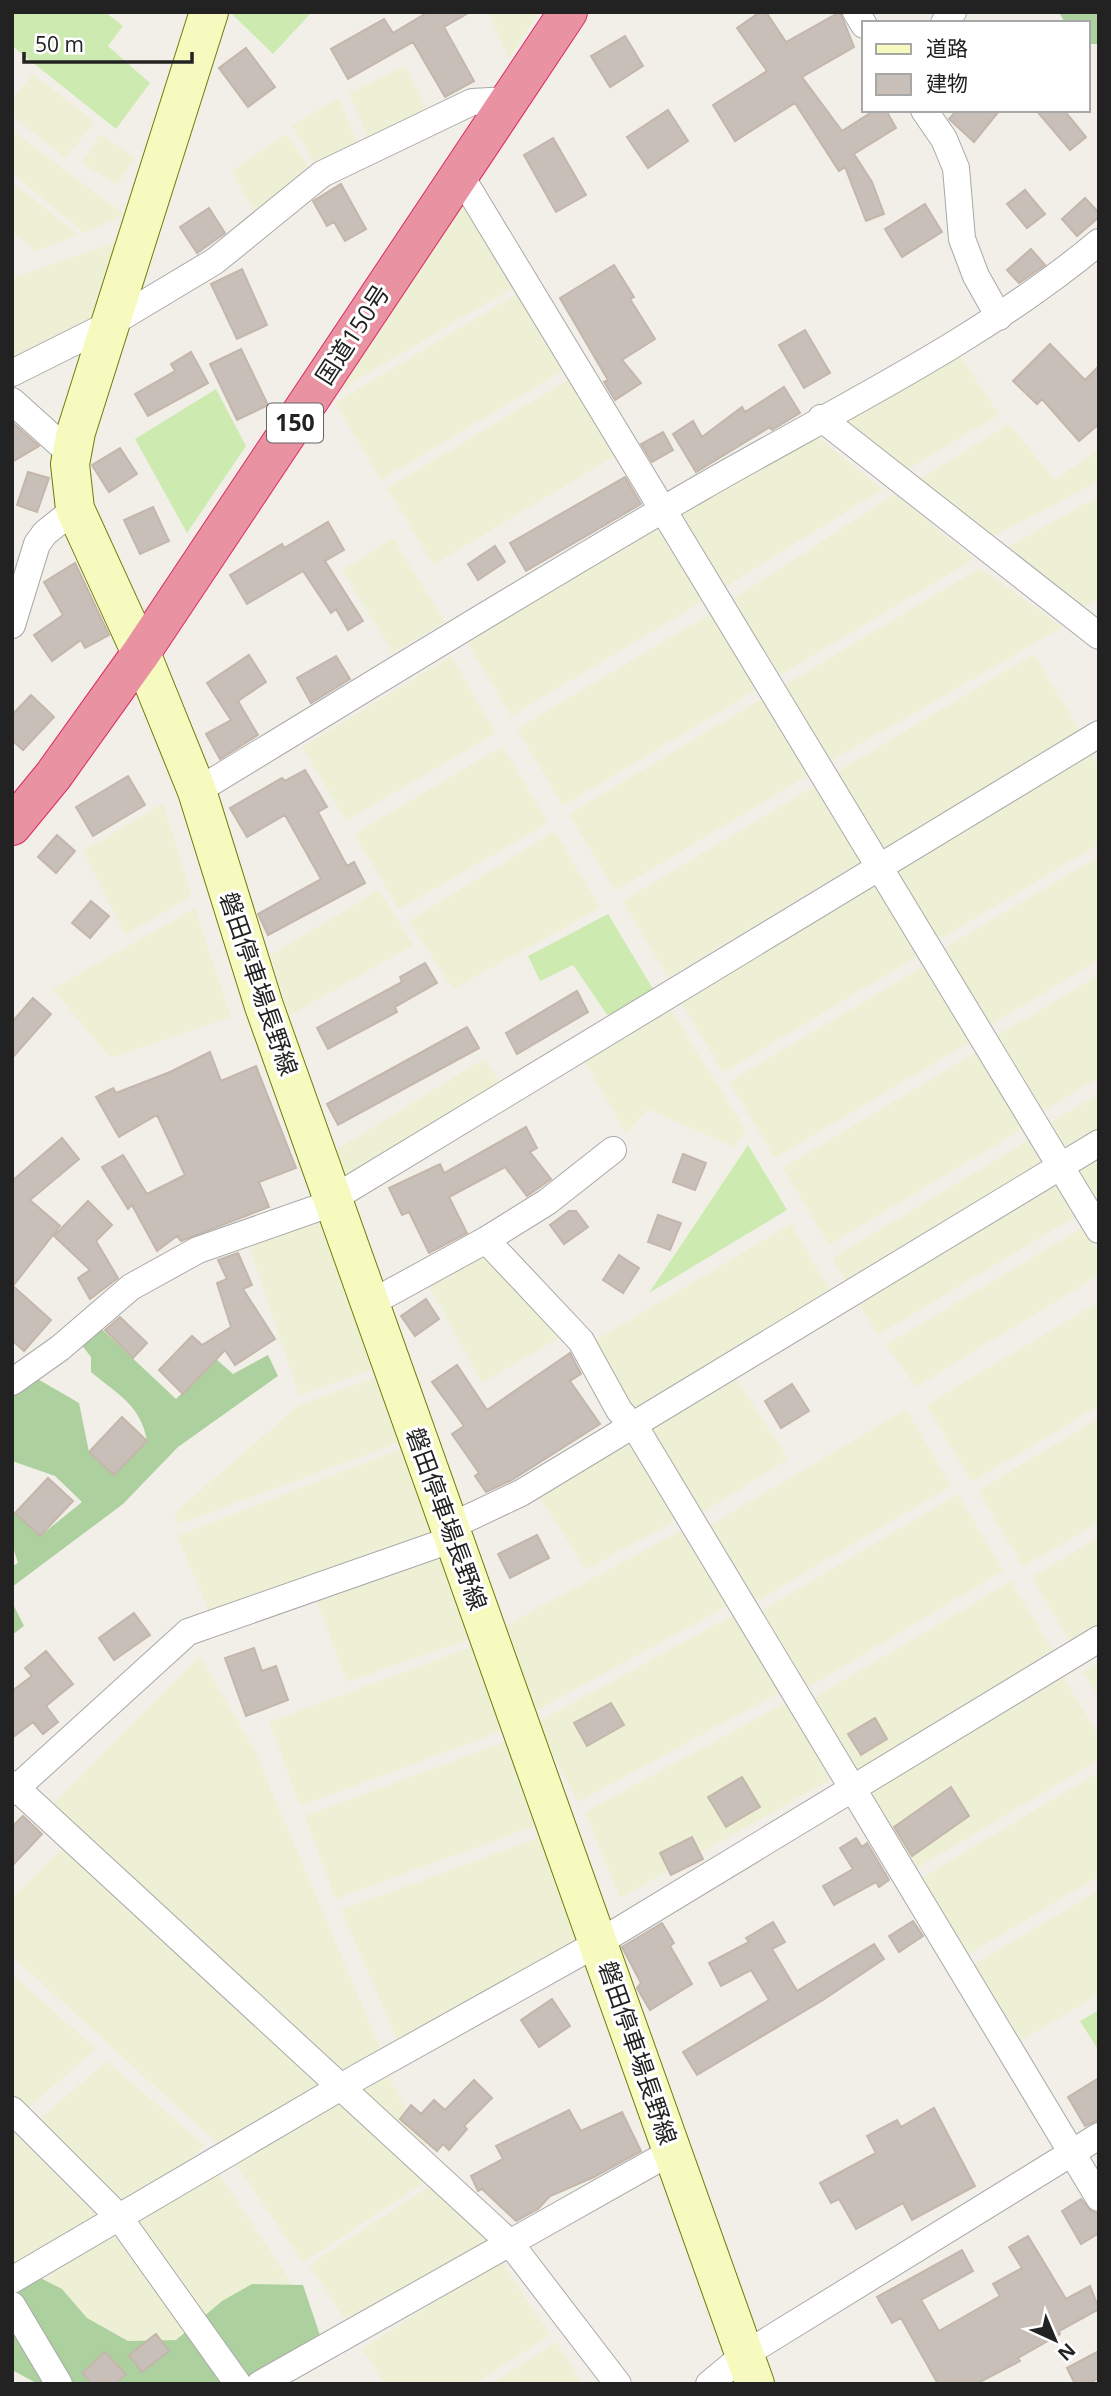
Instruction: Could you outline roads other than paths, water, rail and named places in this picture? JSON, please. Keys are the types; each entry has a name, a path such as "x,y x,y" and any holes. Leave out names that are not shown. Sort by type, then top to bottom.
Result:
{"highway":[{"name":"国道150号","path":"12,826 53,776 141,653 568,12"}],"main road":[{"name":"磐田停車場長野線","path":"209,12 110,324 72,455 71,490 75,509 141,653 197,791 264,1006 749,2370"}],"street":[{"path":"12,373 110,324 215,261 322,174 472,102 509,100"},
{"path":"925,112 944,139 956,167 962,239 976,276 999,317"},
{"path":"459,173 1099,1230"},
{"path":"197,791 663,509 821,418 925,364 1053,280 1099,242"},
{"path":"12,401 72,455"},
{"path":"821,418 1099,636"},
{"path":"12,625 37,544 75,509"},
{"path":"17,1371 60,1348 131,1286 198,1250 335,1200 878,865 1099,734"},
{"path":"618,2384 510,2243 348,2083 14,1787 188,1632 451,1533 1099,1143"},
{"path":"369,1304 486,1240 547,1202 613,1150"},
{"path":"486,1240 581,1341 619,1410 634,1425 1099,2198"},
{"path":"12,2280 348,2083 598,1943 1099,1639"},
{"path":"12,2110 119,2217 238,2384"},
{"path":"709,2384 749,2370 1099,2136"},
{"path":"260,2384 671,2152"},
{"path":"12,2305 59,2384"}]}
